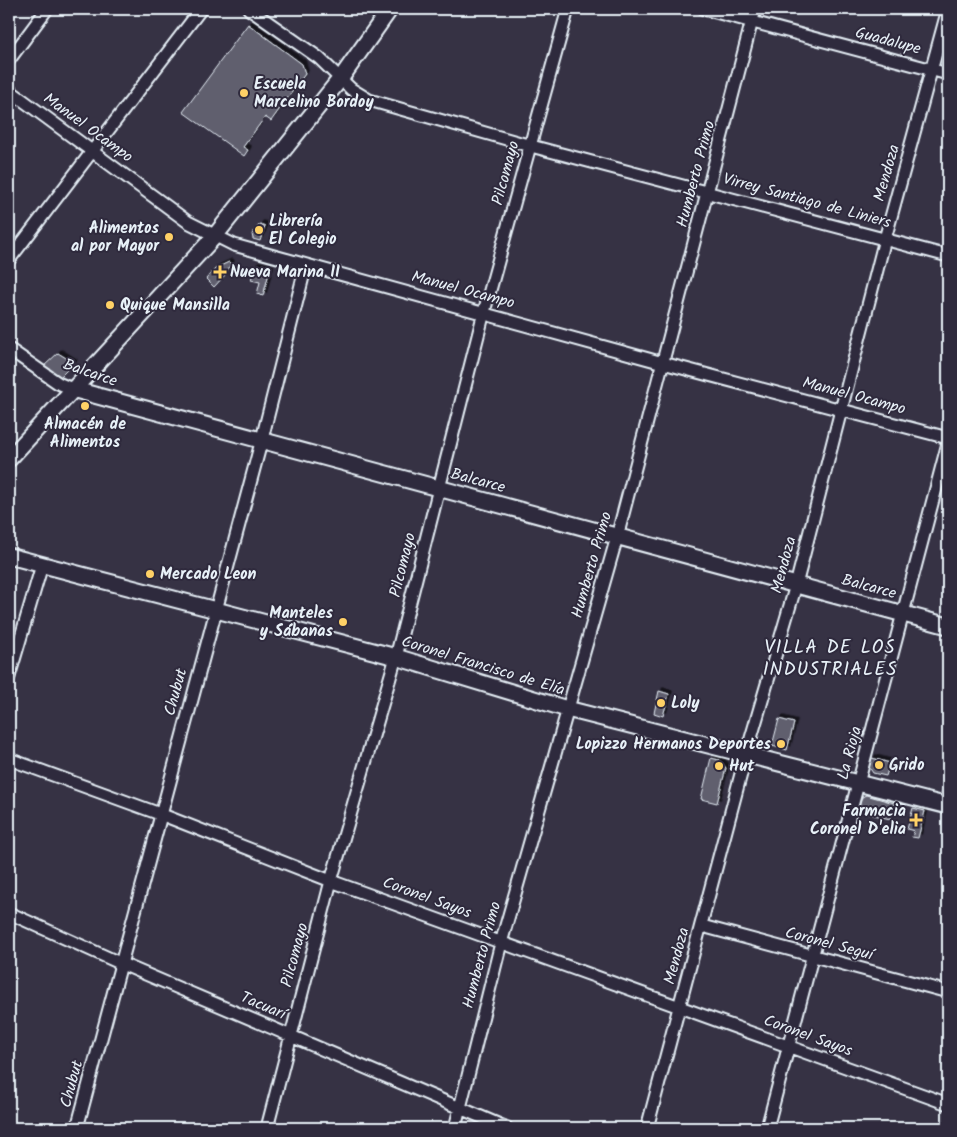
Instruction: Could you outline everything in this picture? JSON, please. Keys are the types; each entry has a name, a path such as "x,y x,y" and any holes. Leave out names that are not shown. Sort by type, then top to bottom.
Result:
{"street":[{"path":"9,60 47,9"},
{"path":"9,260 201,9"},
{"name":"Virrey Santiago de Liniers","path":"250,9 319,58 360,96 369,100 531,146 948,256"},
{"path":"9,459 214,237 340,78 390,9"},
{"name":"Pilcomayo","path":"267,1128 331,881 396,658 484,312 568,9"},
{"name":"Guadalupe","path":"704,9 948,74"},
{"name":"Humberto Primo","path":"455,1128 501,943 616,537 755,9"},
{"name":"Mendoza","path":"647,1128 746,755 796,585 885,239 933,70 948,9"},
{"name":"Manuel Ocampo","path":"9,90 188,222 214,237 234,245 484,312 663,363 948,438"},
{"name":"Chubut","path":"77,1128 262,439 306,265"},
{"name":"Balcarce","path":"9,349 58,383 72,389 948,626"},
{"name":"La Rioja","path":"767,1128 948,443"},
{"name":"Coronel Francisco de Elía","path":"9,556 396,658 568,709 948,806"},
{"path":"9,677 42,565"},
{"name":"Coronel Sayos","path":"9,759 160,814 331,881 948,1104"},
{"name":"Tacuarí","path":"9,912 122,964 506,1128"},
{"name":"Coronel Seguí","path":"702,926 948,992"}],"building":[{"name":"Escuela Marcelino Bordoy","path":"248,24 302,64 305,74 271,121 265,117 243,147 248,150 244,156 183,112"},
{"name":"Librería El Colegio","path":"260,224 265,226 260,241 253,239 252,234"},
{"name":"Nueva Marina II","path":"229,262 231,264 225,275 214,287 206,279 216,268"},
{"path":"255,265 270,269 263,296 257,294 260,282 251,280"},
{"path":"58,353 74,363 59,378 43,367"},
{"name":"Loly","path":"659,691 669,694 663,716 654,713"},
{"path":"779,719 794,723 787,750 772,746"},
{"path":"711,758 719,760 726,768 717,803 701,799"},
{"name":"Grido","path":"872,758 890,763 886,776 873,773 869,767"},
{"path":"948,771 948,797 941,795"},
{"path":"866,795 894,803 890,819 858,811 862,797"},
{"name":"Farmacia Coronel D'elia","path":"913,808 925,811 918,838 912,837 914,831 907,829"}],"place":[{"name":"Escuela Marcelino Bordoy","path":"244,93"},
{"name":"Librería El Colegio","path":"259,230"},
{"name":"Alimentos al por Mayor","path":"169,237"},
{"name":"Nueva Marina II","path":"220,272"},
{"name":"Quique Mansilla","path":"110,305"},
{"name":"Almacén de Alimentos","path":"85,406"},
{"name":"Mercado Leon","path":"150,574"},
{"name":"Manteles y Sábanas","path":"343,622"},
{"name":"Loly","path":"661,703"},
{"name":"Lopizzo Hermanos Deportes","path":"781,744"},
{"name":"Grido","path":"879,765"},
{"name":"Hut","path":"719,766"},
{"name":"Farmacia Coronel D'elia","path":"916,820"}],"district":[{"name":"VILLA DE LOS INDUSTRIALES","path":"830,659"}]}
